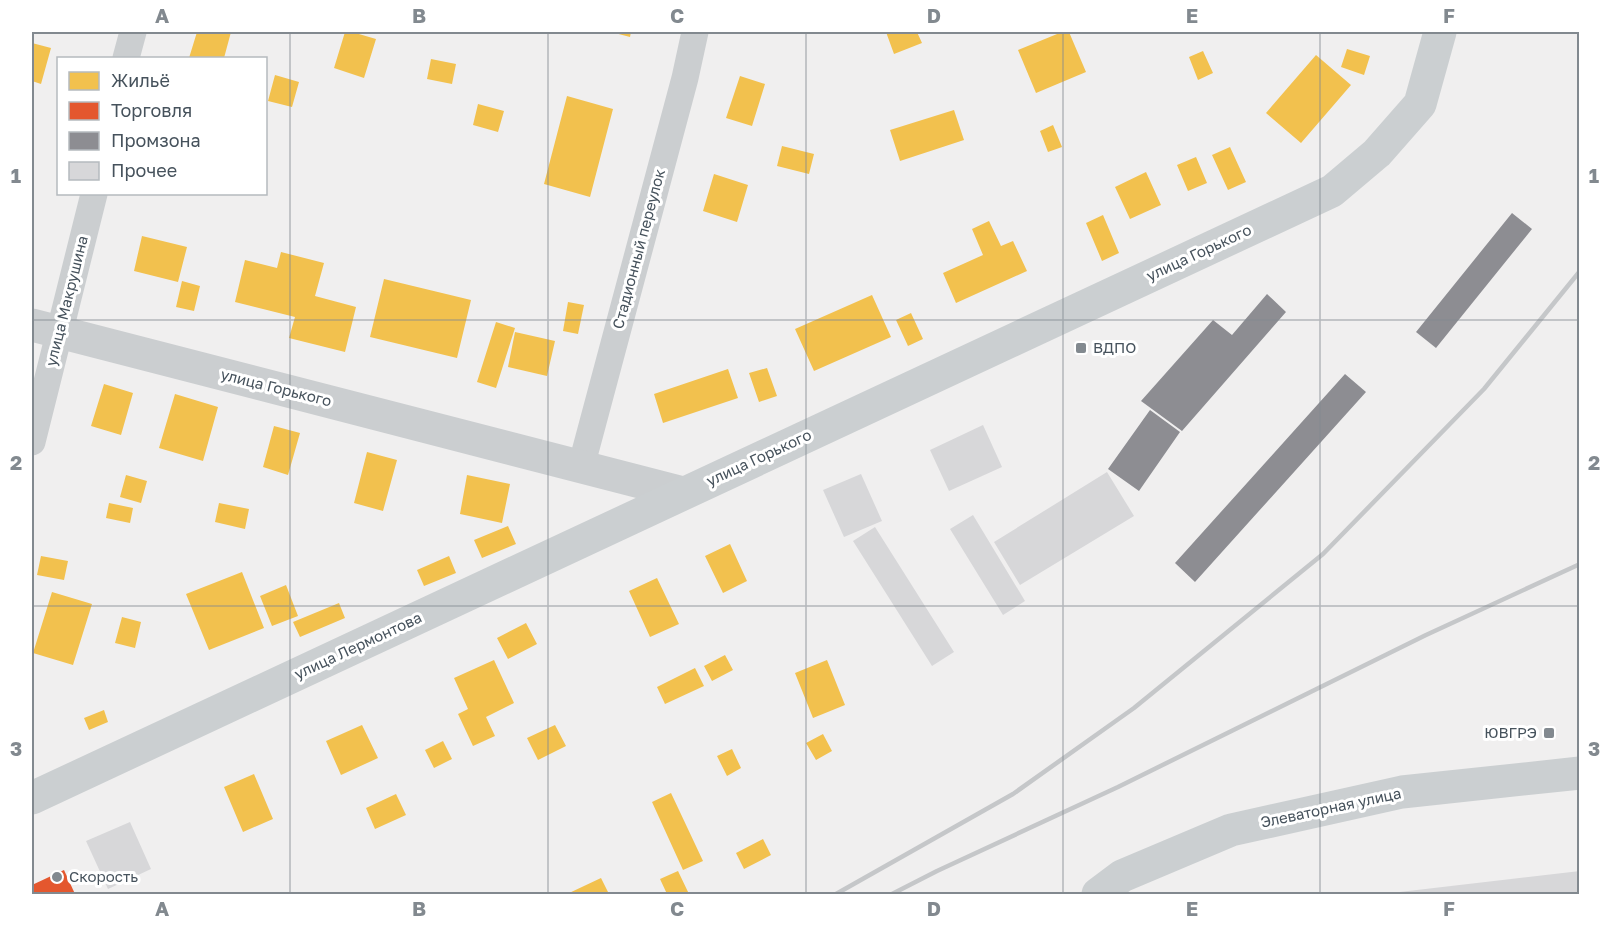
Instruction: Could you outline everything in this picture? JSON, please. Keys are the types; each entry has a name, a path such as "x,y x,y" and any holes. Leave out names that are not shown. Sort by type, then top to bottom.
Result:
{"main road":[{"name":"улица Горького","path":"683,494 1332,191 1377,153 1420,104 1440,32"},
{"name":"улица Лермонтова","path":"32,798 683,494"},
{"name":"Элеваторная улица","path":"1098,894 1122,876 1231,830 1402,792 1580,773"}],"street":[{"path":"126,57 133,32"},
{"name":"Стадионный переулок","path":"581,467 685,78 695,32"},
{"name":"улица Макрушина","path":"32,442 46,329 94,195"},
{"name":"улица Горького","path":"46,329 683,494"}],"building: Жильё":[{"path":"197,32 231,32 224,57 189,57"},
{"path":"345,32 376,39 364,78 334,68"},
{"path":"611,32 631,32 630,37"},
{"path":"886,32 917,32 922,43 894,54"},
{"path":"1062,32 1069,32 1086,72 1036,93 1018,50"},
{"path":"32,43 51,48 41,84 32,81"},
{"path":"1347,49 1370,56 1364,75 1341,67"},
{"path":"1203,51 1213,73 1198,80 1189,57"},
{"path":"1316,55 1351,85 1301,143 1266,113"},
{"path":"431,59 456,64 452,84 427,79"},
{"path":"275,75 299,82 292,107 268,101"},
{"path":"740,76 765,84 752,126 726,118"},
{"path":"567,96 613,109 590,197 544,184"},
{"path":"478,104 504,111 498,132 473,125"},
{"path":"954,110 964,140 900,161 890,130"},
{"path":"1053,125 1062,147 1048,152 1040,131"},
{"path":"782,146 814,154 809,174 777,166"},
{"path":"1230,147 1246,182 1228,190 1212,155"},
{"path":"1196,157 1207,183 1188,191 1177,165"},
{"path":"1146,172 1161,205 1130,219 1115,187"},
{"path":"714,174 748,185 737,222 703,211"},
{"path":"1103,215 1119,253 1102,261 1086,223"},
{"path":"989,221 1001,246 1013,241 1027,271 956,303 943,273 983,255 972,229"},
{"path":"142,236 187,247 178,282 134,271"},
{"path":"281,252 324,263 315,296 356,307 345,352 289,338 295,317 235,302 245,260 277,268"},
{"path":"384,279 471,300 457,358 370,337"},
{"path":"182,281 200,286 194,311 176,307"},
{"path":"872,295 891,337 814,371 795,329"},
{"path":"568,302 584,305 578,334 563,331"},
{"path":"911,313 923,339 908,346 896,320"},
{"path":"496,322 515,328 496,388 477,382"},
{"path":"515,332 555,341 547,376 508,367"},
{"path":"767,368 777,396 759,402 749,373"},
{"path":"728,369 738,398 663,423 654,394"},
{"path":"104,384 133,393 121,435 91,426"},
{"path":"175,394 218,407 203,461 159,448"},
{"path":"274,426 300,433 288,475 263,467"},
{"path":"367,452 397,460 383,511 354,503"},
{"path":"126,475 147,481 141,503 120,497"},
{"path":"467,475 510,484 502,523 460,514"},
{"path":"109,503 133,508 130,523 106,518"},
{"path":"219,503 249,509 245,529 215,522"},
{"path":"508,526 516,544 482,558 474,540"},
{"path":"730,544 747,581 723,593 705,556"},
{"path":"41,556 68,561 64,580 37,575"},
{"path":"449,556 456,573 424,586 417,570"},
{"path":"242,572 264,628 209,650 186,594"},
{"path":"657,578 679,624 650,637 629,591"},
{"path":"286,585 298,616 272,626 260,596"},
{"path":"52,592 92,604 73,665 33,653"},
{"path":"339,603 345,618 300,637 293,622"},
{"path":"122,617 141,622 135,648 115,643"},
{"path":"526,623 537,644 508,659 497,638"},
{"path":"725,655 733,670 712,681 704,666"},
{"path":"494,660 514,703 486,717 495,736 473,746 458,714 468,709 454,678"},
{"path":"827,660 845,705 813,718 795,673"},
{"path":"695,668 704,686 665,704 657,687"},
{"path":"104,710 108,722 89,730 84,718"},
{"path":"362,725 378,758 341,775 326,741"},
{"path":"555,725 566,746 538,760 527,738"},
{"path":"823,734 832,751 816,760 806,743"},
{"path":"443,741 452,759 434,768 425,750"},
{"path":"732,749 741,768 727,776 717,756"},
{"path":"254,774 273,819 243,832 224,787"},
{"path":"671,793 703,861 683,870 652,802"},
{"path":"396,794 406,815 375,829 366,808"},
{"path":"763,839 771,855 744,869 736,853"},
{"path":"678,871 689,894 667,894 660,879"},
{"path":"601,878 609,894 567,894"}],"building: Торговля":[{"name":"Скорость","path":"64,870 75,894 32,894 32,885"}],"building: Промзона":[{"path":"1512,213 1532,229 1436,348 1416,332"},
{"path":"1267,294 1286,312 1182,431 1141,401 1213,320 1232,335"},
{"path":"1345,374 1366,392 1195,582 1175,563"},
{"path":"1150,410 1180,432 1139,491 1108,469"}],"building: Прочее":[{"path":"983,425 1002,467 949,491 930,450"},
{"path":"1107,472 1134,516 1020,585 994,542"},
{"path":"861,474 882,521 844,537 823,490"},
{"path":"973,515 1025,601 1003,615 950,529"},
{"path":"875,527 954,652 932,666 853,541"},
{"path":"130,822 151,869 108,889 86,841"},
{"path":"1580,871 1580,894 1391,893"}],"railway":[{"path":"836,894 1013,794 1134,708 1323,554 1484,389 1580,271"},
{"path":"892,894 1118,787 1426,635 1580,564"}],"place":[{"name":"ВДПО","path":"1081,348"},
{"name":"ЮВГРЭ","path":"1549,733"},
{"name":"Скорость","path":"57,877"}]}
